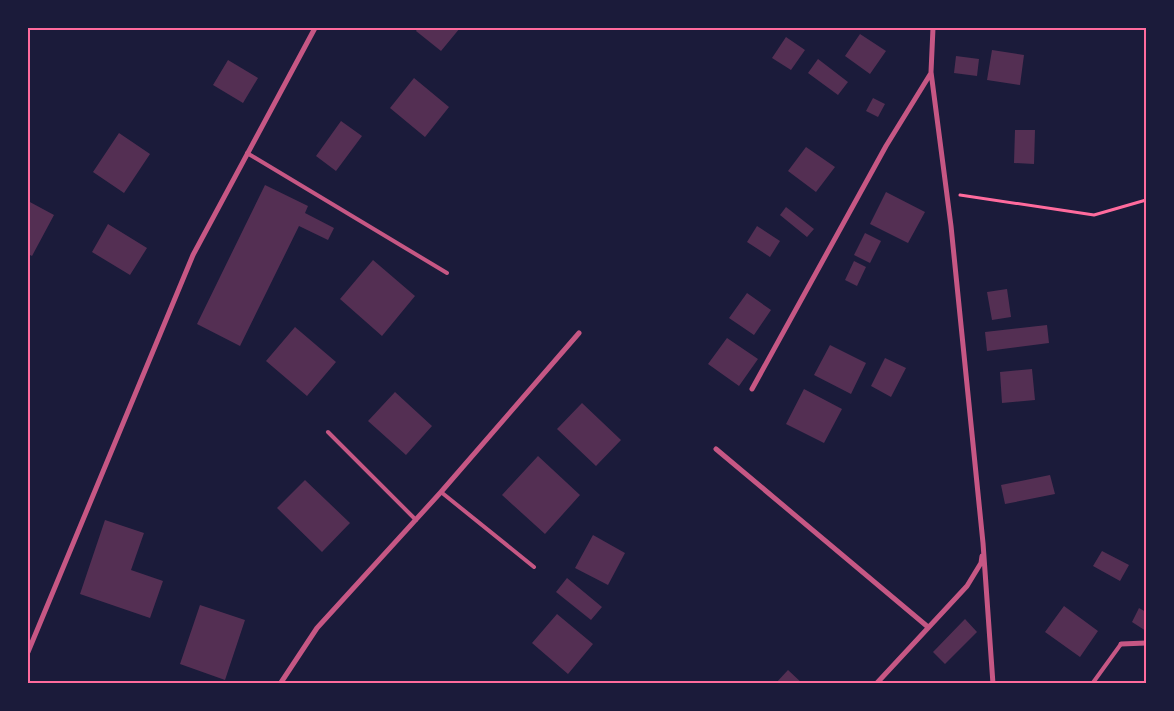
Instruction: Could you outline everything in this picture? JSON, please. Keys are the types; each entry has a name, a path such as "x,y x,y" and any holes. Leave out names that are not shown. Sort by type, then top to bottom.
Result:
{"street":[{"path":"28,652 194,255 247,152 315,28"},
{"path":"934,28 931,72 947,193 983,543 993,684"},
{"path":"752,390 886,146 931,72"},
{"path":"280,684 317,628 441,492 579,334"},
{"path":"716,449 928,627"},
{"path":"876,684 967,586 981,563 983,543"},
{"path":"1121,644 1146,643"}],"lane":[{"path":"247,152 447,273"},
{"path":"328,432 416,520"},
{"path":"441,492 534,567"},
{"path":"1092,684 1121,644"}],"path":[{"path":"947,193 1094,215 1146,200"}],"building":[{"path":"418,28 460,28 441,51 416,31"},
{"path":"860,34 886,51 870,74 845,56"},
{"path":"786,37 805,50 791,70 772,58"},
{"path":"992,50 1024,55 1020,85 987,80"},
{"path":"956,56 979,59 977,76 954,73"},
{"path":"818,59 848,82 838,95 808,73"},
{"path":"228,60 258,78 243,103 213,85"},
{"path":"414,78 449,107 425,137 390,108"},
{"path":"873,98 885,104 878,117 866,111"},
{"path":"341,121 362,136 336,171 316,156"},
{"path":"1015,130 1035,130 1034,164 1014,163"},
{"path":"119,133 150,154 124,193 93,172"},
{"path":"806,147 835,167 816,192 788,171"},
{"path":"265,185 308,206 305,213 334,228 328,240 299,226 240,346 197,324"},
{"path":"886,192 925,212 908,243 870,224"},
{"path":"28,201 54,215 32,256 28,254"},
{"path":"786,207 814,229 807,237 780,215"},
{"path":"108,224 147,248 130,275 92,252"},
{"path":"757,226 780,241 770,257 747,242"},
{"path":"865,233 881,241 870,263 854,255"},
{"path":"373,260 415,296 382,336 340,299"},
{"path":"854,261 866,267 857,286 845,280"},
{"path":"1007,289 1011,317 992,320 987,292"},
{"path":"747,293 771,310 754,335 729,318"},
{"path":"1047,325 1049,343 987,351 985,332"},
{"path":"295,327 336,362 307,396 266,361"},
{"path":"727,338 758,359 739,386 708,364"},
{"path":"830,345 866,363 851,394 814,375"},
{"path":"885,358 906,368 891,397 871,386"},
{"path":"1032,369 1035,400 1002,403 1000,372"},
{"path":"804,389 842,409 824,443 786,424"},
{"path":"395,392 432,426 406,455 368,421"},
{"path":"582,403 621,440 596,466 557,429"},
{"path":"538,456 580,495 545,534 502,495"},
{"path":"1050,475 1055,494 1005,504 1001,485"},
{"path":"305,480 350,523 322,552 277,508"},
{"path":"105,520 144,533 131,570 163,581 150,618 80,594"},
{"path":"593,535 625,553 608,585 575,568"},
{"path":"1102,551 1129,565 1120,581 1093,566"},
{"path":"567,578 602,607 591,620 556,592"},
{"path":"200,605 245,620 225,680 180,664"},
{"path":"1064,606 1098,631 1080,657 1045,632"},
{"path":"1139,608 1146,612 1146,631 1132,622"},
{"path":"557,614 593,644 568,674 532,643"},
{"path":"965,619 977,632 945,664 933,652"},
{"path":"788,670 803,684 775,684"}]}
